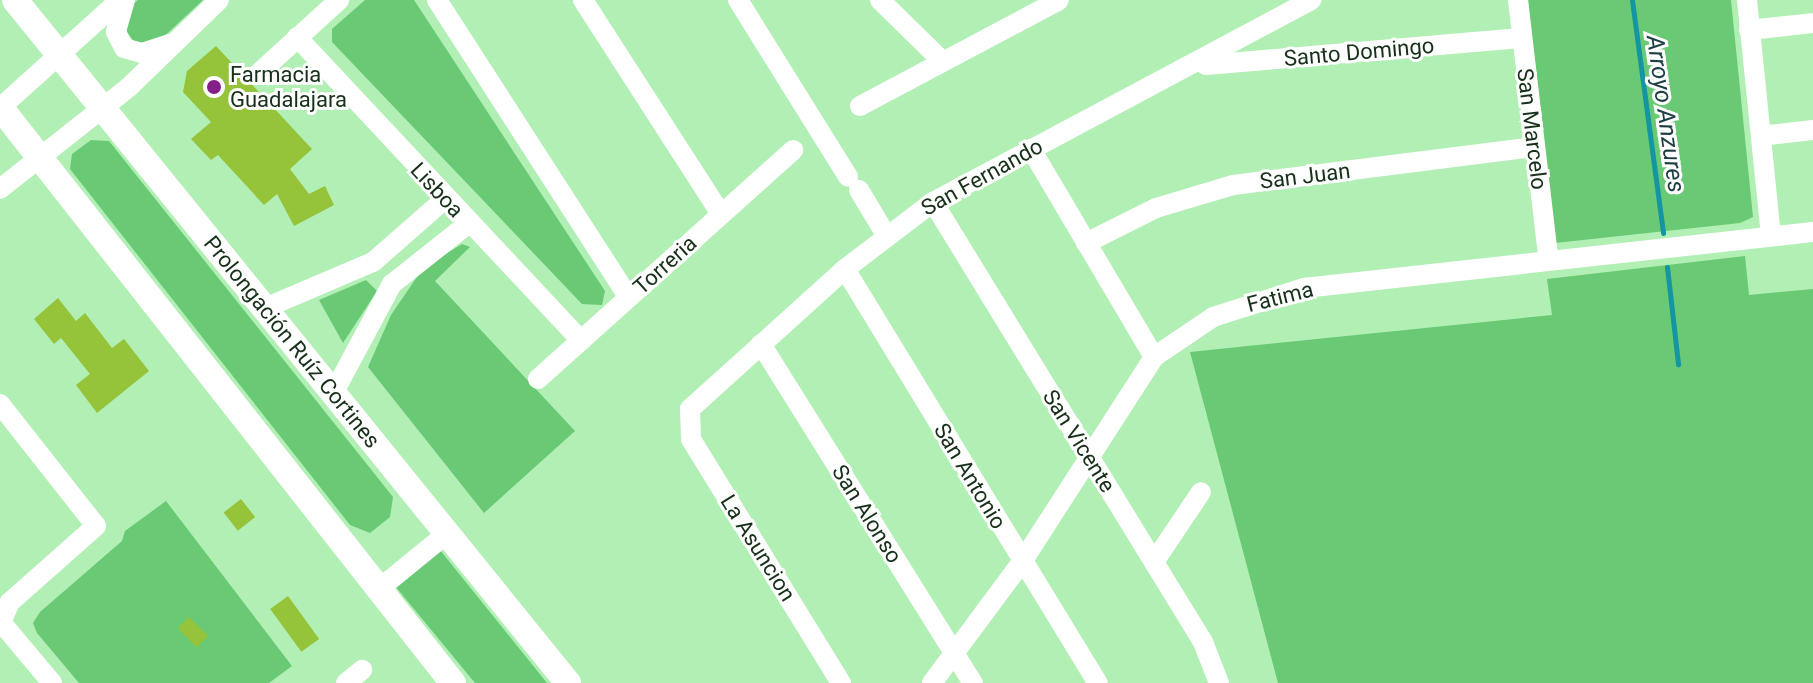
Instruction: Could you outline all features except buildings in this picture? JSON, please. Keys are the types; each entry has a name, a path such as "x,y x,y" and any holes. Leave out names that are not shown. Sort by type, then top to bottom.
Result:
{"main road":[{"name":"Prolongación Ruíz Cortines","path":"15,0 334,392 445,535 568,683"},
{"path":"0,108 453,683"}],"street":[{"path":"0,108 123,0"},
{"path":"123,0 116,32 124,48 152,52 175,41"},
{"path":"0,189 101,106 129,87 219,0"},
{"path":"258,74 339,0"},
{"path":"437,0 629,298"},
{"path":"583,0 721,214"},
{"path":"738,0 886,235"},
{"path":"880,0 942,61"},
{"name":"San Fernando","path":"690,409 845,269 933,202 1197,65 1311,0"},
{"name":"San Marcelo","path":"1518,0 1548,257"},
{"path":"1747,0 1771,236"},
{"path":"860,106 1049,2"},
{"path":"1749,30 1813,23"},
{"name":"Lisboa","path":"297,37 445,199 581,341"},
{"name":"Santo Domingo","path":"1197,65 1521,38"},
{"path":"1761,136 1813,130"},
{"name":"San Juan","path":"1086,243 1156,208 1233,185 1533,147"},
{"path":"1031,149 1154,357"},
{"name":"Torreria","path":"538,379 793,150"},
{"path":"265,308 373,262 445,199"},
{"name":"San Vicente","path":"933,202 1203,642 1219,683"},
{"path":"334,392 392,284 469,223"},
{"name":"Fatima","path":"932,683 956,655 1022,562 1087,456 1154,357 1213,317 1268,297 1548,257 1813,232"},
{"path":"373,262 392,284"},
{"name":"San Antonio","path":"845,269 1098,683"},
{"name":"San Alonso","path":"761,344 973,683"},
{"path":"0,404 96,526 10,602 0,622 52,683"},
{"name":"La Asuncion","path":"690,409 691,439 841,683"},
{"path":"1154,562 1201,492"},
{"path":"379,589 445,535"}],"green space":[{"path":"138,0 203,0 157,43 137,45 125,30 131,6"},
{"path":"365,0 414,0 605,291 602,305 582,304 332,42 332,29"},
{"path":"1528,0 1731,0 1753,217 1740,223 1555,243"},
{"path":"91,140 109,141 393,497 390,517 370,533 350,525 70,169 72,154"},
{"path":"462,244 470,247 435,281 575,431 484,513 368,367 391,315 423,268"},
{"path":"1745,256 1749,295 1813,289 1813,683 1278,683 1190,352 1552,315 1547,279"},
{"path":"366,280 377,291 343,343 319,300"},
{"path":"166,501 292,666 269,683 79,683 37,633 33,623 40,612 122,541 125,531"},
{"path":"440,550 547,683 475,683 395,586"}],"waterway":[{"name":"Arroyo Anzures","path":"1632,0 1663,233"},
{"name":"Arroyo Anzures","path":"1667,267 1678,364"}],"place":[{"name":"Farmacia Guadalajara","path":"214,87"}]}
